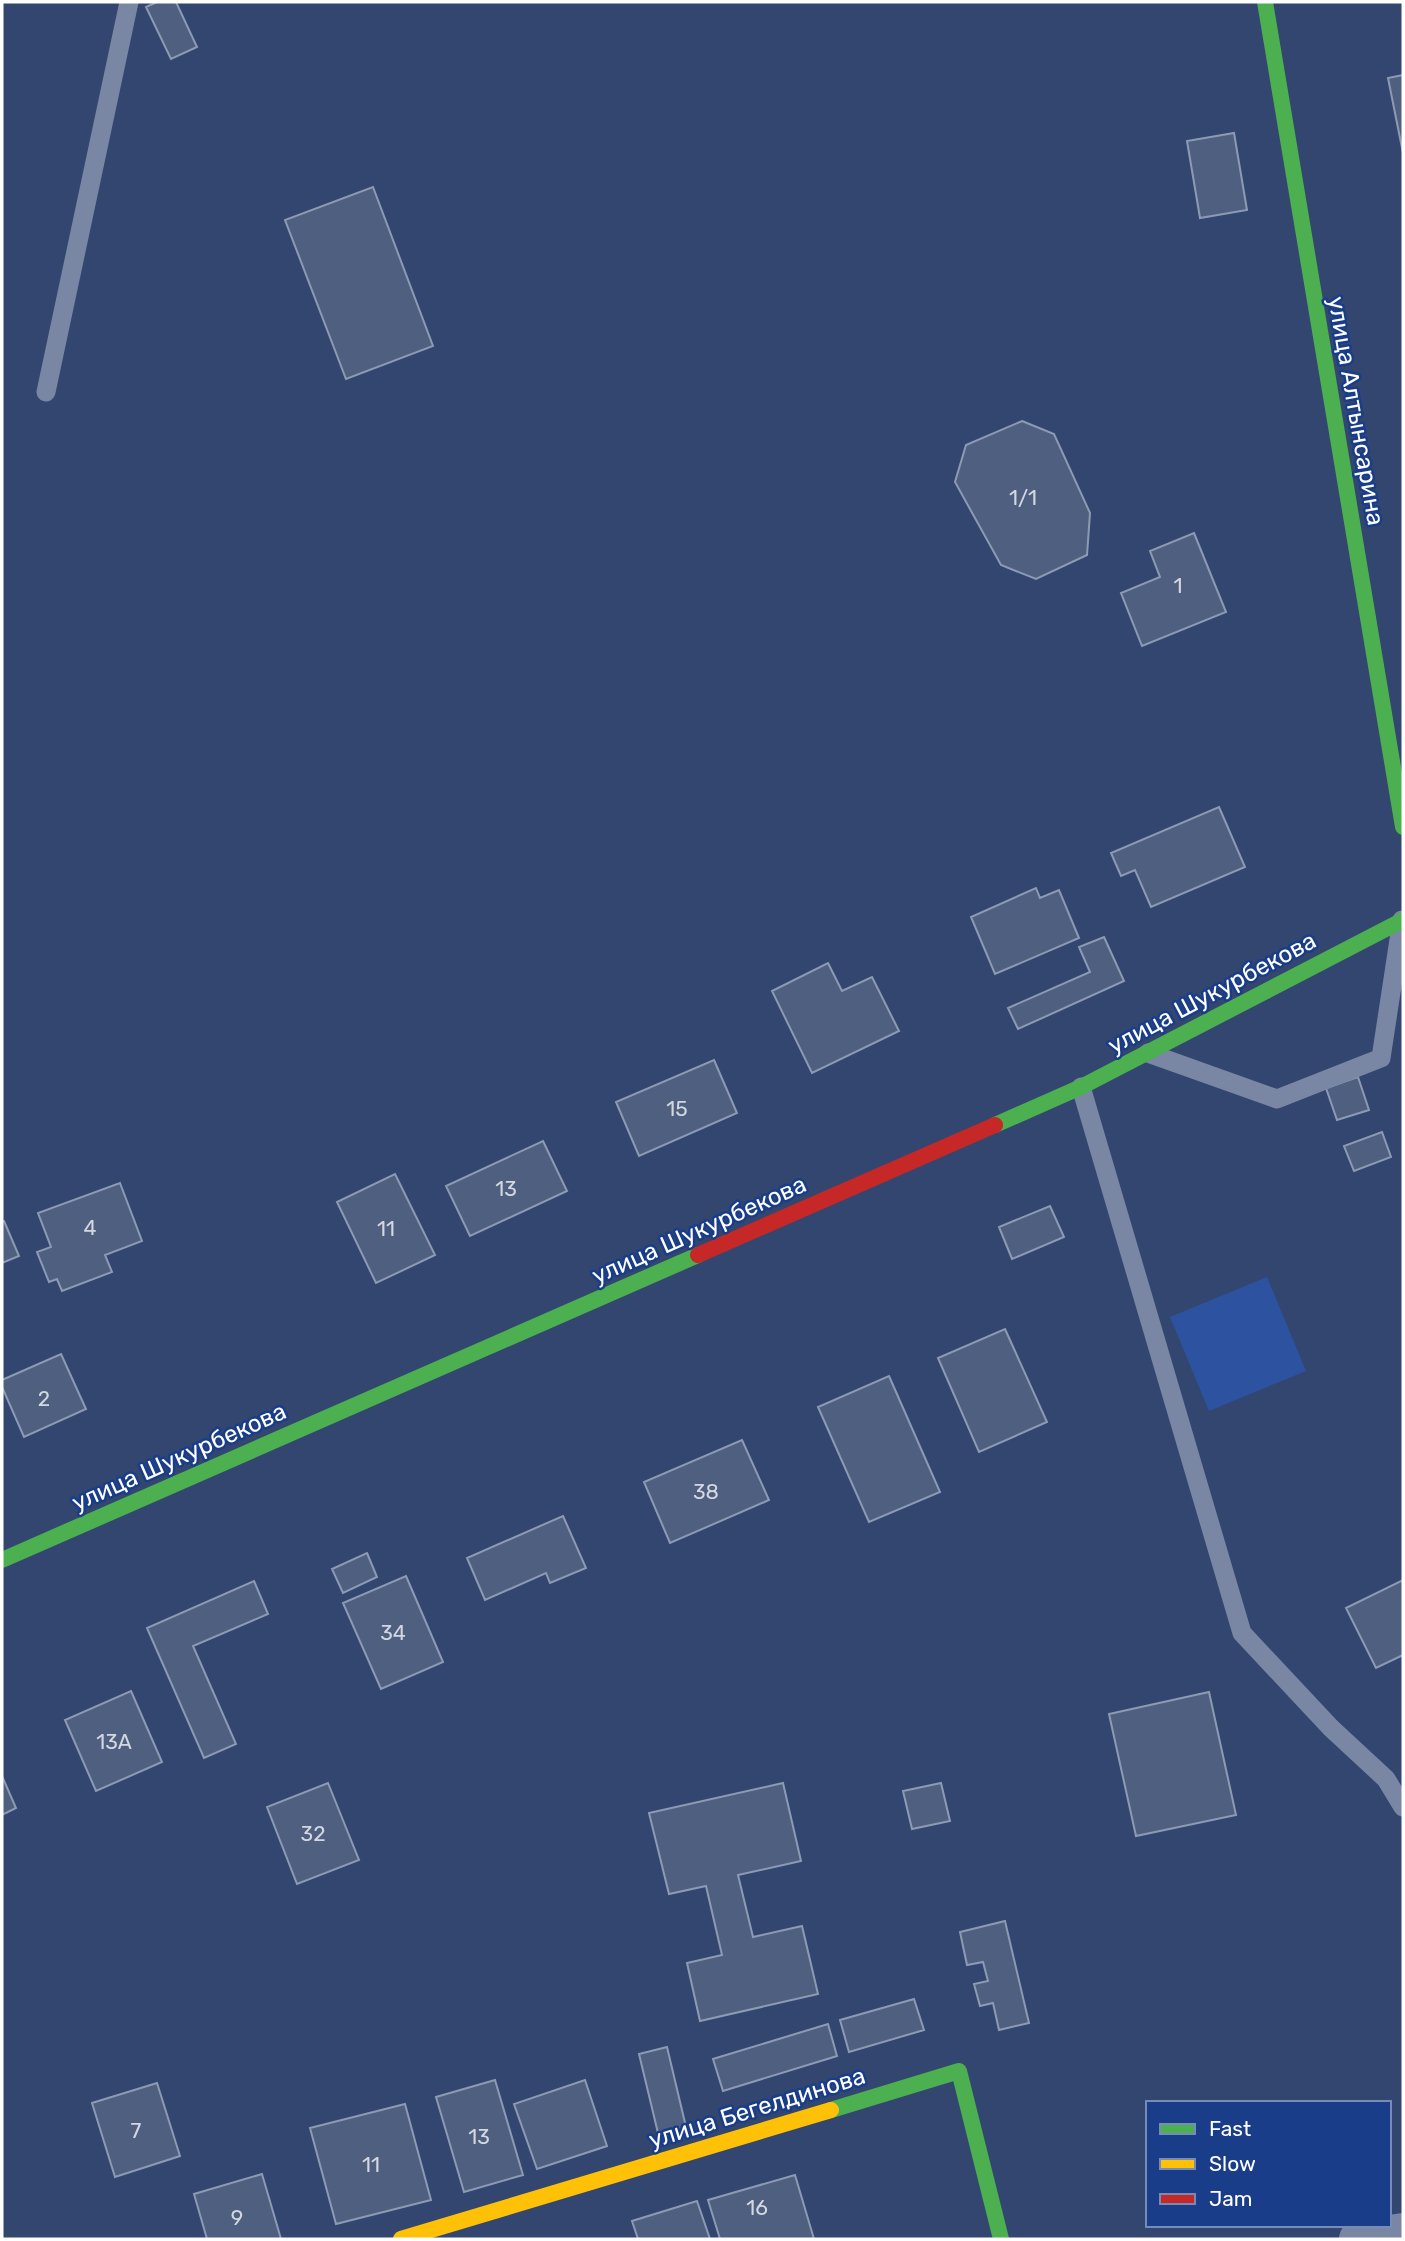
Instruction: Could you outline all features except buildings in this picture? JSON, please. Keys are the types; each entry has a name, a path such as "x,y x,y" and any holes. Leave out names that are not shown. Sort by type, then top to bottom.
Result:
{"street":[{"name":"улица Алтынсарина","path":"1265,2 1403,827"},
{"name":"улица Шукурбекова","path":"2,1560 1081,1087 1403,920"},
{"name":"улица Бегелдинова","path":"401,2239 959,2071 1001,2239"},
{"path":"1358,2239 1403,2232"}],"lane":[{"path":"46,392 129,2"},
{"path":"1147,1052 1277,1099 1381,1058 1403,920"},
{"path":"1081,1087 1242,1633 1331,1728 1386,1779 1403,1807"}],"shaded area":[{"path":"1267,1277 1306,1371 1209,1411 1170,1317"}],"traffic: fast":[{"path":"1265,2 1403,827"},
{"path":"995,1125 1081,1087 1403,920"},
{"path":"2,1560 698,1255"},
{"path":"831,2110 959,2071 1001,2239"}],"traffic: slow":[{"path":"401,2239 831,2110"}],"traffic: jam":[{"path":"698,1255 995,1125"}]}
